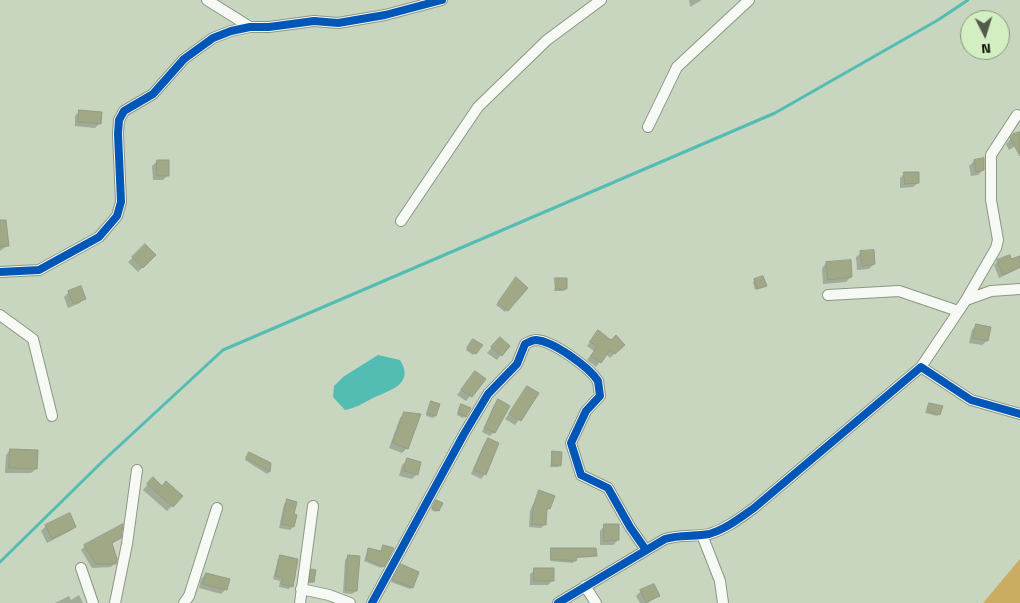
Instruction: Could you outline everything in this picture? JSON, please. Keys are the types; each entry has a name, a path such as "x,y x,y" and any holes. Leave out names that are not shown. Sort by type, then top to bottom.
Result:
{"street":[{"path":"207,0 250,27"},
{"path":"0,272 38,270 99,238 117,216 121,202 118,134 119,120 124,111 153,94 184,59 213,38 231,31 250,27 269,28 314,21 338,23 385,16 442,0"},
{"path":"401,221 478,108 547,40 601,0"},
{"path":"648,127 677,67 749,0"},
{"path":"558,603 646,550 674,536 702,535 724,528 754,508 921,367 966,300 996,248 998,240 991,200 991,155 1017,115"},
{"path":"966,300 991,291 1020,289"},
{"path":"828,295 899,291 958,311"},
{"path":"0,315 33,339 52,416"},
{"path":"372,603 389,576 440,477 488,394 517,364 525,344 534,340 548,343 580,364 598,381 600,396 586,411 572,439 571,448 580,475 608,488 630,527 646,550"},
{"path":"921,367 971,400 1020,414"},
{"path":"115,603 127,544 137,470"},
{"path":"300,603 313,506"},
{"path":"184,603 189,596 217,508"},
{"path":"702,535 720,581 723,603"},
{"path":"82,568 93,603"},
{"path":"585,586 596,603"},
{"path":"301,589 329,595 350,603"}],"shaded area":[{"path":"1020,559 1020,603 983,603"}],"water":[{"path":"378,355 400,360 404,369 402,381 391,390 358,406 345,410 333,397 334,386 343,377"}],"building":[{"path":"79,110 102,112 101,124 78,122"},
{"path":"1020,132 1020,156 1010,138 1013,134"},
{"path":"984,158 984,170 976,172 974,160"},
{"path":"157,160 169,160 169,176 157,176"},
{"path":"904,172 919,172 919,183 905,184"},
{"path":"0,220 6,220 9,246 0,247"},
{"path":"145,244 156,255 143,268 132,257"},
{"path":"874,250 875,264 862,266 860,251"},
{"path":"1010,255 1011,259 1020,256 1020,267 1003,275 997,260"},
{"path":"851,260 852,277 828,280 826,262"},
{"path":"763,276 767,286 757,289 754,279"},
{"path":"516,277 528,288 508,311 498,303"},
{"path":"555,278 567,278 567,289 556,289"},
{"path":"81,286 86,299 73,304 68,291"},
{"path":"976,324 991,327 988,341 973,338"},
{"path":"598,330 611,340 616,335 625,345 615,354 610,350 601,363 591,356 597,346 590,342"},
{"path":"500,337 510,346 502,356 491,347"},
{"path":"473,339 483,345 476,354 467,348"},
{"path":"475,371 486,379 472,397 461,390"},
{"path":"527,386 539,393 521,421 509,414"},
{"path":"498,399 510,406 495,433 485,428"},
{"path":"431,401 440,404 436,416 427,414"},
{"path":"929,403 943,406 940,415 927,411"},
{"path":"461,404 471,408 466,417 458,413"},
{"path":"404,412 421,414 408,449 393,443"},
{"path":"488,438 499,443 486,475 474,470"},
{"path":"10,449 38,450 37,469 9,468"},
{"path":"552,451 562,452 561,466 552,465"},
{"path":"249,452 271,463 270,472 246,458"},
{"path":"407,458 421,462 418,475 404,471"},
{"path":"153,477 162,486 166,481 183,496 173,507 147,484"},
{"path":"539,490 555,496 550,509 547,508 546,525 532,524 533,507"},
{"path":"287,499 297,502 294,514 297,515 294,527 282,524"},
{"path":"436,500 443,503 439,511 432,508"},
{"path":"70,513 76,527 52,539 45,525"},
{"path":"123,524 121,538 112,543 117,559 116,564 96,564 84,545"},
{"path":"604,524 619,524 619,540 604,541"},
{"path":"383,545 394,548 384,567 366,559 368,548 381,551"},
{"path":"551,548 596,548 597,556 577,557 576,561 551,559"},
{"path":"280,555 298,559 293,587 281,584 283,578 276,576"},
{"path":"348,555 360,556 357,591 346,590"},
{"path":"401,564 419,572 413,588 392,580"},
{"path":"534,568 554,568 554,581 534,581"},
{"path":"311,569 316,570 314,582 310,582"},
{"path":"206,573 230,579 227,590 203,584"},
{"path":"654,584 660,596 646,602 640,590"}],"waterway":[{"path":"0,562 104,460 223,350 775,113 938,20 968,0"}],"cycle path":[{"path":"0,272 39,270 99,237 117,216 121,202 118,134 119,120 124,111 153,94 184,59 213,38 231,31 250,27 269,27 314,21 338,23 385,15 442,0"},
{"path":"372,603 464,434 488,394 517,364 525,344 533,340 543,341 561,350 587,369 598,381 600,396 586,411 571,443 581,475 608,488 630,527 646,550"},
{"path":"558,603 665,539 709,534 733,523 754,508 921,367 971,400 1020,414"}]}
